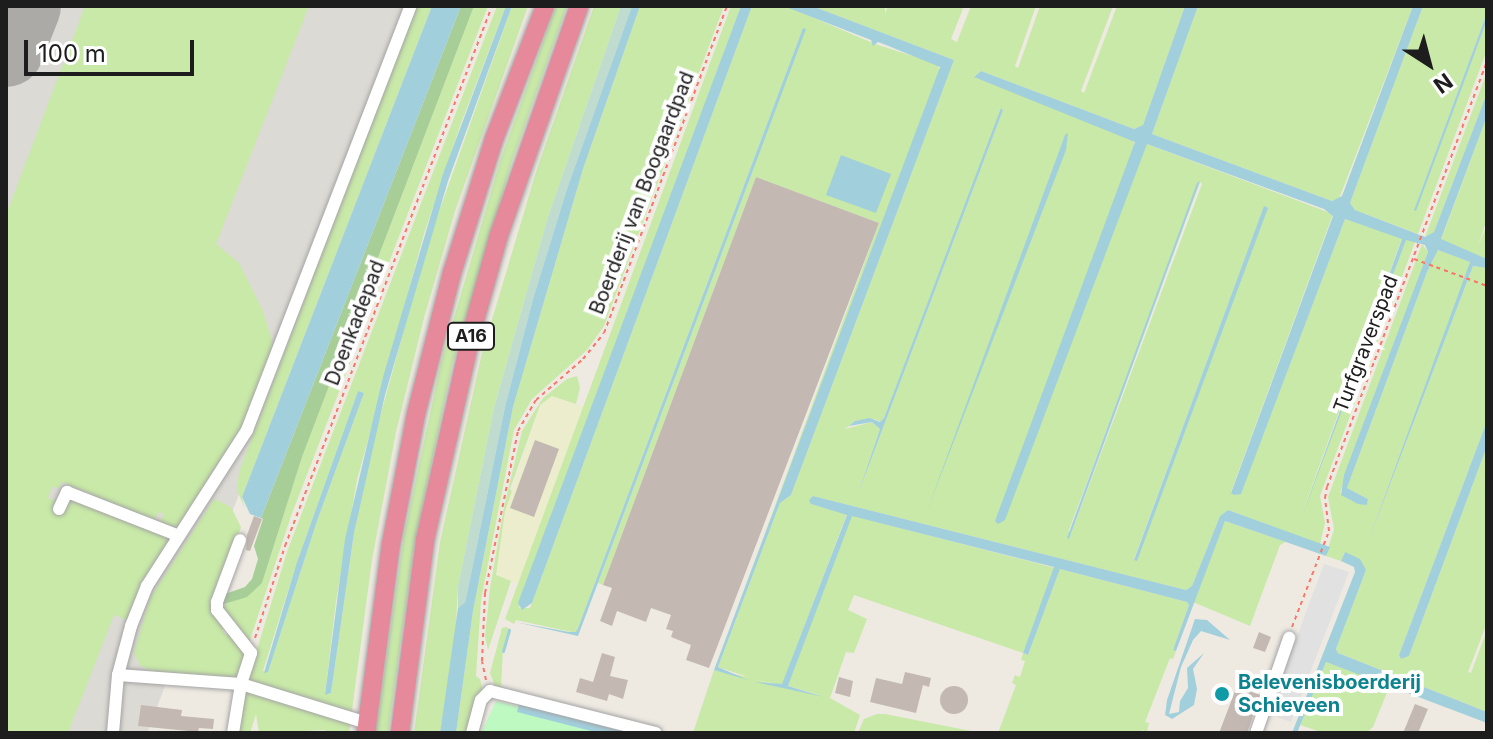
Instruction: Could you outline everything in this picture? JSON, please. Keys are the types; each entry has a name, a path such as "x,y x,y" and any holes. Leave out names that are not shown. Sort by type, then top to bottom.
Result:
{"highway":[{"name":"A16","path":"366,728 391,544 416,414 452,273 489,154 545,6"},
{"name":"A16","path":"400,733 425,540 472,331 499,235 579,6"}],"street":[{"path":"113,733 118,675 137,607 247,430 411,6"},
{"path":"59,509 67,492 179,536"},
{"path":"233,733 241,684 251,653 217,610 240,540"},
{"path":"1256,733 1289,638"},
{"path":"118,675 241,684 366,728"},
{"path":"472,733 481,700 490,691 656,733"}],"path":[{"name":"Doenkadepad","path":"251,653 285,546 492,6"},
{"name":"Boerderij van Boogaardpad","path":"490,691 482,661 485,593 518,431 536,400 583,359 604,333 727,6"},
{"name":"Turfgraverspad","path":"1289,638 1326,540 1330,524 1325,498 1327,487 1487,61"},
{"path":"1413,259 1487,286"}],"shaded area":[{"path":"6,6 427,6 147,733 6,733"},
{"path":"1324,564 1349,572 1291,722 1268,714"}],"green space":[{"path":"85,6 309,6 216,244 239,263 263,311 275,351 243,431 181,529 160,523 164,514 159,512 154,521 62,482 59,488 52,487 48,498 61,503 80,498 172,540 130,621 114,615 68,733 6,733 6,215"},
{"path":"416,6 432,6 242,497 245,509 237,490 239,472"},
{"path":"461,6 474,6 302,457 262,583 247,597 224,604 225,594 245,587 252,579 258,559 254,546 261,518"},
{"path":"474,6 488,6 291,516 248,646 221,607 262,583 302,457"},
{"path":"497,6 506,6 460,126 424,234 357,480 336,601 325,695 331,693 354,533 373,442 429,240 512,6 528,6 455,211 424,318 396,432 372,560 349,733 325,733 325,730 259,733 256,714 250,733 237,733 249,675 288,549","holes":["358,391 364,393 317,521 268,672 263,671 296,565"]},
{"path":"556,6 567,6 511,164 452,366 414,545 388,733 376,733 404,535 441,362 500,161"},
{"path":"594,6 621,6 547,220 494,408 458,587 455,642 440,733 414,733 440,542 482,353 536,172"},
{"path":"621,6 632,6 567,189 533,299 505,407 465,604 458,608 458,587 494,408 547,220"},
{"path":"640,6 724,6 604,326 587,350 532,399 514,430 481,600 476,676 483,691 468,733 456,733 473,611 513,407 583,169"},
{"path":"731,6 741,6 519,608 530,608 532,603 752,6 786,6 875,44 938,64 939,72 729,631 879,223 756,177 603,585 598,583 752,173 803,28 576,633 516,620 514,624 505,619"},
{"path":"812,6 885,6 885,14 888,6 964,6 951,39 957,42 971,6 1036,6 1015,66 1018,68 1040,6 1113,6 1081,91 1084,93 1117,6 1185,6 1143,125 1134,129 981,71 975,76 1133,138 1135,146 1147,144 1333,214 1231,492 1234,495 1241,493 1345,219 1402,238 1300,519 1406,239 1415,242 1320,496 1325,523 1320,544 1228,510 1220,516 1192,586 1186,590 813,496 811,504 847,514 782,685 756,680 824,696 788,686 851,515 1055,568 1023,653 854,595 848,610 867,619 854,653 846,652 830,698 860,715 854,733 693,733 714,670 748,677 718,667 780,503 791,495 954,60","holes":["1003,110 858,494 880,429 872,422 845,429 855,421 874,419 881,422 884,418","1200,182 1202,184 1069,539 1069,530","1264,207 1137,560 1134,560"]},
{"path":"1198,6 1413,6 1339,199 1332,201 1152,134"},
{"path":"1423,6 1487,6 1487,13 1414,210 1487,20 1487,50 1418,234 1355,210 1350,203"},
{"path":"1487,72 1487,93 1434,232 1425,237"},
{"path":"1487,116 1487,219 1478,246 1487,225 1487,259 1441,240"},
{"path":"1422,244 1428,252 1340,493 1367,505 1368,499 1347,488 1427,272 1438,250 1470,262 1367,545 1473,266 1487,268 1487,421 1399,655 1401,659 1409,656 1487,446 1487,623 1468,672 1471,673 1487,630 1487,712 1338,653 1336,649 1366,570 1345,552 1341,561 1326,556 1334,529 1328,497"},
{"path":"577,376 580,388 576,404 552,396 540,405 510,489 496,575 511,581 488,650 485,637 490,588 504,507 522,431 543,398 567,379"},
{"path":"552,396 585,407 519,584 496,575 505,511 540,405"},
{"path":"214,499 231,507 241,527 216,598 227,626 222,630 226,635 230,632 244,652 241,674 238,679 149,670 140,665 134,653 150,598"},
{"path":"1225,521 1286,542 1280,545 1250,626 1193,602"},
{"path":"1060,569 1189,605 1173,650 1176,651 1173,659 1170,658 1145,722 1149,723 1147,731 1150,733 1142,730 1141,733 998,733 1016,685 1012,683 1015,675 1020,677 1025,661 1021,660 1023,653 1028,655"},
{"path":"502,628 510,629 503,648 501,688 495,686 490,673"},
{"path":"1326,662 1390,685 1373,727 1366,733 1324,733 1300,725"},
{"path":"496,701 624,733 481,733"},
{"path":"877,714 976,732 858,733 864,719"}],"water":[{"path":"432,6 461,6 261,518 250,514 242,497"},
{"path":"506,6 512,6 448,181 385,395 354,533 331,693 325,695 345,539 383,377 443,174"},
{"path":"632,6 640,6 583,169 513,407 473,611 456,733 440,733 458,608 465,603 505,407 533,299 567,189"},
{"path":"741,6 752,6 532,603 522,610 518,603"},
{"path":"812,6 954,60 791,495 780,503 718,667 748,680 714,670 940,67 878,42 873,46 871,40 786,7"},
{"path":"1185,6 1198,6 1152,134 1332,201 1342,196 1413,6 1423,6 1350,203 1355,210 1425,237 1434,232 1487,93 1487,116 1441,239 1487,259 1487,268 1473,266 1367,545 1470,262 1438,250 1427,272 1347,488 1368,499 1367,505 1358,504 1341,495 1344,475 1428,252 1425,245 1406,240 1301,519 1402,239 1345,219 1241,494 1234,495 1231,493 1333,216 1324,209 1147,144 1005,520 998,524 995,521 1135,142 974,77 981,71 1134,129 1143,125"},
{"path":"1487,13 1487,20 1416,211 1414,210"},
{"path":"803,28 806,29 578,636 515,622 569,632 576,632 578,628"},
{"path":"1001,108 1003,110 858,494 880,429 872,422 849,426 855,421 870,418 880,422 884,418"},
{"path":"1068,133 1066,150 927,511 1065,135"},
{"path":"841,155 891,174 876,213 826,195"},
{"path":"1200,181 1069,539 1067,538"},
{"path":"1264,206 1268,208 1137,561 1134,560"},
{"path":"358,391 364,393 317,521 268,672 264,673 296,565"},
{"path":"1487,421 1487,446 1409,656 1401,659 1399,655"},
{"path":"813,496 1186,590 1192,586 1220,516 1228,510 1330,547 1326,556 1225,521 1176,651 1173,650 1189,605 1187,602 1060,569 1028,655 1023,653 1054,567 852,516 788,686 824,697 755,682 782,684 847,515 811,504 809,500"},
{"path":"1345,552 1360,559 1366,570 1336,649 1338,653 1487,712 1487,723 1326,662 1297,733 1292,733 1355,572 1354,567 1341,561"},
{"path":"1195,619 1207,620 1230,640 1201,631 1193,640 1181,667 1169,714 1179,712 1180,701 1188,688 1187,668 1204,653 1193,669 1197,689 1194,705 1172,719 1165,715 1167,700"},
{"path":"519,704 630,733 599,733 517,712"}],"building":[{"path":"756,177 879,223 709,668 686,660 691,645 671,637 673,631 666,629 671,615 651,608 646,622 617,611 612,626 600,621 612,588 603,585"},
{"path":"535,440 559,449 534,517 510,508"},
{"path":"254,516 262,519 250,551 246,550 247,535"},
{"path":"1259,632 1271,637 1265,652 1253,648"},
{"path":"602,653 615,657 610,676 628,680 623,699 609,694 607,701 576,692 580,678 593,682"},
{"path":"905,672 931,678 929,687 923,685 916,713 870,702 876,678 902,684"},
{"path":"839,677 853,681 850,697 835,693"},
{"path":"954,686 964,690 968,700 964,710 954,714 944,710 940,700 944,690"},
{"path":"1237,686 1260,695 1247,733 1219,733"},
{"path":"1415,704 1428,709 1418,733 1403,733"},
{"path":"141,705 182,710 181,716 214,719 213,729 199,728 198,732 138,726"}],"waterway":[{"path":"503,651 509,630"}],"runway":[{"path":"6,49 23,6"}],"place":[{"name":"Belevenisboerderij Schieveen","path":"1222,694"}]}
